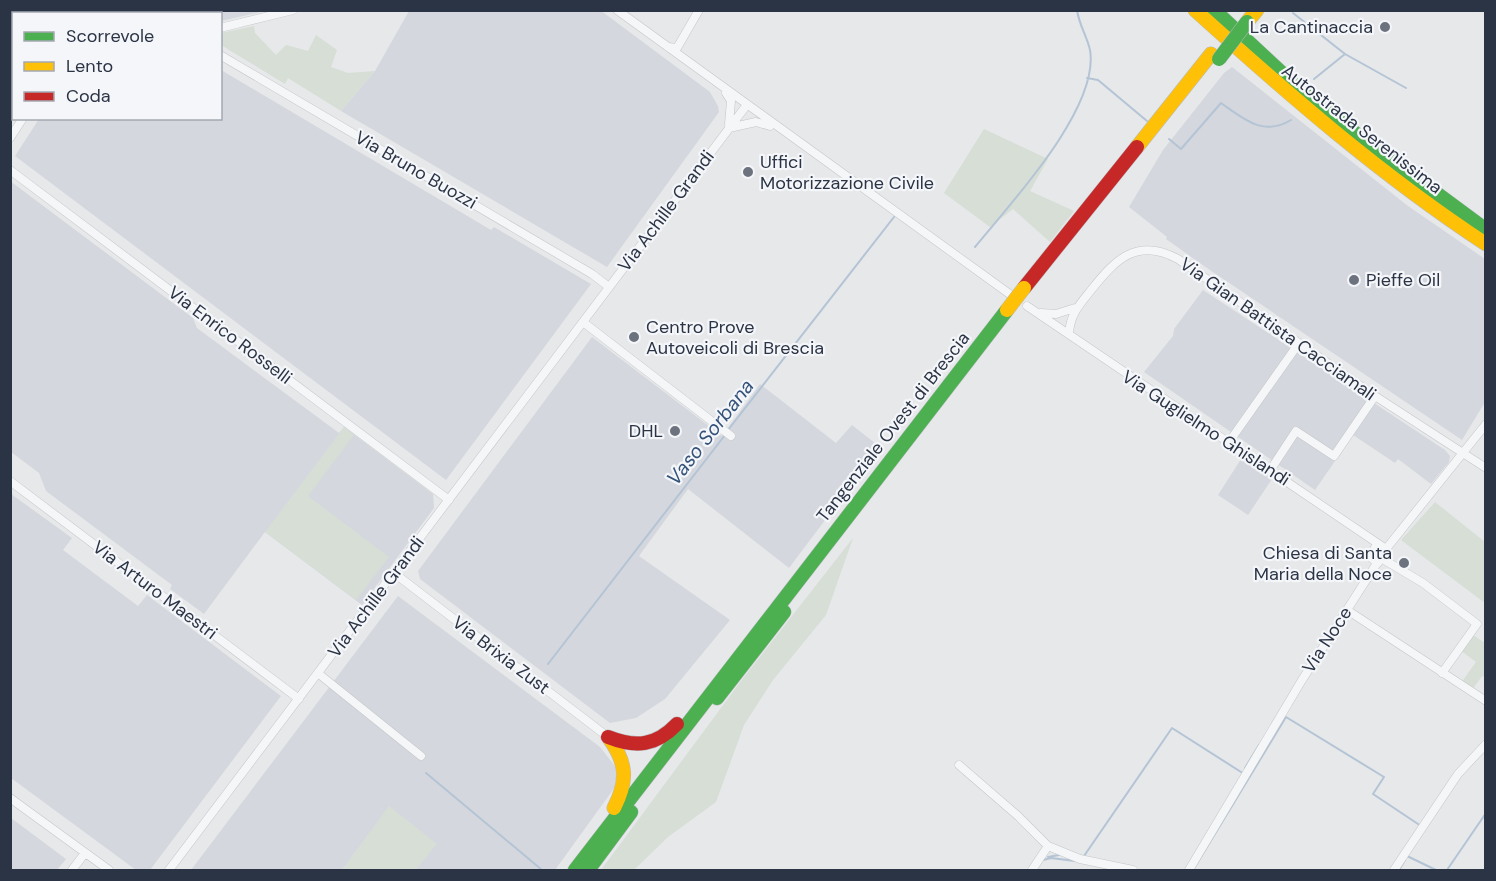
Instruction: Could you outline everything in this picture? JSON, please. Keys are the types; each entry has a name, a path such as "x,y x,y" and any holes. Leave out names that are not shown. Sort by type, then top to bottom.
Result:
{"highway":[{"name":"Autostrada Serenissima","path":"1195,10 1307,113 1392,180 1485,244"},
{"name":"Autostrada Serenissima","path":"1214,10 1313,102 1485,230"},
{"name":"Tangenziale Ovest di Brescia","path":"581,868 733,663 1011,312 1029,299 1249,14"},
{"name":"Tangenziale Ovest di Brescia","path":"581,868 663,768 1011,312"},
{"path":"608,736 634,746 653,744 669,732 715,676 733,663"},
{"path":"581,868 625,783 624,762 608,736"}],"street":[{"path":"222,28 293,10"},
{"path":"617,10 749,108 1011,295"},
{"path":"677,48 699,10"},
{"path":"644,31 677,48 704,74"},
{"path":"666,47 677,48"},
{"name":"Via Bruno Buozzi","path":"222,56 592,274 609,287"},
{"path":"723,89 731,101 732,113 728,129"},
{"path":"742,124 749,108"},
{"name":"Via Achille Grandi","path":"169,870 728,129 749,108"},
{"path":"10,138 23,120"},
{"path":"728,129 756,122 777,128"},
{"name":"Via Enrico Rosselli","path":"10,170 449,500"},
{"name":"Via Gian Battista Cacciamali","path":"1069,334 1069,322 1075,308 1112,264 1124,256 1147,250 1160,251 1178,259 1375,396 1485,468"},
{"path":"1029,299 1056,314 1075,308"},
{"name":"Via Guglielmo Ghislandi","path":"1029,299 1069,334 1386,549"},
{"path":"583,322 731,436"},
{"path":"1229,442 1299,343"},
{"path":"1270,469 1296,431 1334,456 1375,396"},
{"name":"Via Noce","path":"1189,870 1386,549 1485,424"},
{"name":"Via Arturo Maestri","path":"10,481 299,699"},
{"path":"1377,544 1370,557 1423,583 1477,624 1442,673"},
{"name":"Via Brixia Zust","path":"394,573 608,736"},
{"path":"1347,610 1485,701"},
{"path":"319,674 421,756"},
{"path":"1394,870 1458,774 1485,744"},
{"path":"959,765 1018,816 1048,846 1080,859 1133,870"},
{"path":"10,798 109,870"},
{"path":"1032,870 1048,846"},
{"path":"72,870 85,853"}],"shaded area":[{"path":"11,10 69,11 12,12 11,95"},
{"path":"600,10 710,92 719,112 607,267 341,111 375,71 409,11"},
{"path":"175,11 265,11 222,21 222,12"},
{"path":"254,26 255,33 276,55 286,45 308,51 316,35 337,50 331,67 348,73 375,71 341,111 288,78 285,84 222,46 222,33"},
{"path":"1232,67 1408,206 1485,259 1485,402 1462,440 1204,266 1166,239 1167,237 1129,207 1163,150 1224,73"},
{"path":"222,71 491,230 494,227 591,284 446,480 15,156 38,120 222,120"},
{"path":"984,129 1048,159 1030,191 1074,211 1050,242 1013,209 990,227 944,193"},
{"path":"10,181 193,318 197,328 339,433 344,427 433,494 434,508 362,605 265,532 204,614 170,589 172,585 46,491 39,473 11,452"},
{"path":"1203,290 1445,450 1450,456 1449,462 1431,484 1398,459 1395,463 1353,435 1315,490 1144,372 1173,336 1174,329"},
{"path":"592,337 722,436 760,384 836,443 852,425 880,447 789,568 688,489 639,556 730,620 665,699 636,718 610,723 420,579 418,571"},
{"path":"344,427 354,435 308,496 389,557 356,600 265,532"},
{"path":"1243,456 1274,476 1248,515 1218,495"},
{"path":"11,494 72,538 63,550 138,606 147,595 281,696 150,870 136,870 11,778"},
{"path":"1435,502 1485,542 1485,603 1401,540"},
{"path":"853,538 826,615 773,680 744,725 716,802 668,837 634,870 601,870 741,681"},
{"path":"398,596 600,747 614,765 617,772 615,787 555,870 415,870 436,844 389,807 342,870 191,870"},
{"path":"1473,635 1485,643 1485,677 1482,676 1472,690 1461,683 1476,662 1460,650"},
{"path":"389,806 437,844 415,870 342,870"},
{"path":"11,818 66,859 57,870 11,870"}],"waterway":[{"name":"Vaso Sorbana","path":"975,247 1049,154 1081,99 1089,73 1090,50 1077,10"},
{"path":"1293,13 1345,54"},
{"path":"1314,79 1345,54 1406,88"},
{"path":"1087,78 1098,80 1147,121"},
{"path":"1169,139 1181,149 1221,103 1254,124 1271,127 1291,120"},
{"name":"Vaso Sorbana","path":"728,430 894,217"},
{"name":"Vaso Sorbana","path":"548,664 725,435"},
{"path":"1193,870 1286,717 1384,777 1373,794 1421,826"},
{"path":"1084,856 1172,728 1241,772"},
{"path":"1245,768 1259,745"},
{"path":"426,773 542,870"},
{"path":"1447,870 1486,813"},
{"path":"1048,857 1059,855"},
{"path":"1407,856 1436,870"},
{"path":"1043,860 1051,858 1075,861"},
{"path":"1399,870 1405,860"},
{"name":"Vaso Sorbana","path":"84,870 90,870"}],"traffic: fast":[{"path":"1214,10 1313,102 1486,230"},
{"path":"1219,59 1247,22"},
{"path":"575,870 1007,310"},
{"path":"717,698 784,612"},
{"path":"588,870 631,812"}],"traffic: slow":[{"path":"1195,10 1372,162 1486,244"},
{"path":"1247,22 1257,10"},
{"path":"1137,147 1211,54"},
{"path":"1007,310 1024,288"},
{"path":"609,738 619,756 624,772 622,789 614,808"}],"traffic: jam":[{"path":"1024,288 1137,147"},
{"path":"608,737 628,743 645,743 661,737 677,724"}],"place":[{"name":"La Cantinaccia","path":"1385,27"},
{"name":"Uffici Motorizzazione Civile","path":"748,172"},
{"name":"Pieffe Oil","path":"1354,280"},
{"name":"Centro Prove Autoveicoli di Brescia","path":"634,337"},
{"name":"DHL","path":"675,431"},
{"name":"Chiesa di Santa Maria della Noce","path":"1404,563"}]}
